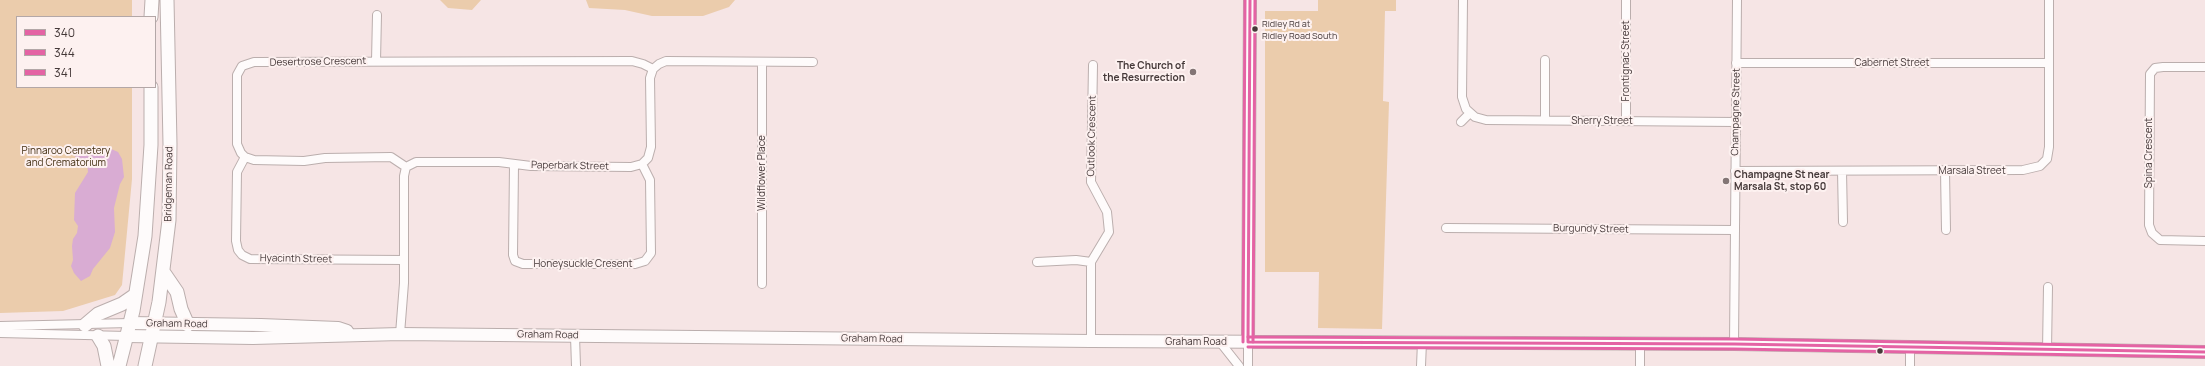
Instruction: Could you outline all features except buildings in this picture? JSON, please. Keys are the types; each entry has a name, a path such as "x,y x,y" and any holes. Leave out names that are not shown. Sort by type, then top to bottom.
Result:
{"main road":[{"path":"152,0 152,16"},
{"name":"Bridgeman Road","path":"145,366 154,330 164,272 169,220 170,144 166,0"},
{"name":"Bridgeman Road","path":"119,366 129,329 145,236 151,145 152,88"},
{"path":"151,145 170,144"},
{"path":"164,272 177,292 181,309 188,325"},
{"path":"85,324 98,314 122,304 135,295"},
{"path":"98,336 104,346 108,366"}],"street":[{"path":"1248,366 1250,0"},
{"path":"1461,122 1470,113 1466,109 1462,97 1463,0"},
{"name":"Frontignac Street","path":"1626,0 1626,121"},
{"name":"Champagne Street","path":"1734,344 1737,0"},
{"name":"Marsala Street","path":"1735,171 2030,170 2044,163 2047,159 2049,147 2049,0"},
{"path":"376,15 376,61"},
{"path":"1545,60 1545,120"},
{"name":"Desertrose Crescent","path":"245,157 241,153 237,144 237,75 242,66 254,62 632,61 653,69"},
{"path":"642,164 648,158 651,147 650,78 653,69 666,61 813,62"},
{"name":"Wildflower Place","path":"762,62 762,284"},
{"name":"Cabernet Street","path":"1736,63 2048,63"},
{"name":"Outlook Crescent","path":"1091,262 1109,232 1107,212 1092,182 1093,65"},
{"name":"Spina Crescent","path":"2205,67 2155,68 2150,74 2149,209 2150,229 2156,238 2164,241 2205,241"},
{"name":"Sherry Street","path":"1470,113 1486,120 1736,122"},
{"path":"245,157 254,160 390,157 406,166 404,176 404,260 400,334"},
{"name":"Hyacinth Street","path":"245,157 237,172 236,241 238,250 242,255 250,258 404,260"},
{"name":"Paperbark Street","path":"406,166 416,162 499,162 514,165 631,167 642,164"},
{"name":"Honeysuckle Cresent","path":"514,165 513,255 515,261 523,264 628,264 645,261 651,253 650,180 642,164"},
{"path":"1842,171 1843,222"},
{"path":"1945,171 1946,230"},
{"name":"Burgundy Street","path":"1446,228 1735,230"},
{"path":"1037,262 1076,260 1091,262 1092,341"},
{"path":"2047,350 2048,287"},
{"name":"Graham Road","path":"0,326 85,324 129,329 280,338 337,336 354,333 1092,341 1734,344 2205,352"},
{"name":"Graham Road","path":"154,330 188,325 338,328 354,333"},
{"name":"Graham Road","path":"0,333 98,336 129,329"},
{"path":"575,336 576,366"},
{"path":"1220,342 1239,366"},
{"path":"1421,366 1422,342"},
{"path":"1640,344 1640,366"},
{"path":"1910,348 1910,366"}],"green space":[{"name":"Pinnaroo Cemetery and Crematorium","path":"0,0 132,0 132,16 16,16 16,88 132,88 132,179 122,285 115,295 63,311 0,313"},
{"path":"440,0 481,0 472,10 448,8"},
{"path":"586,0 735,0 729,7 703,16 652,16 625,10 589,8"},
{"path":"1318,0 1396,0 1396,11 1385,11 1383,101 1389,102 1382,329 1318,328 1319,272 1265,272 1265,11 1318,11"}],"shaded area":[{"path":"79,148 109,148 118,152 122,159 124,177 120,184 114,208 115,232 110,248 93,269 90,276 81,281 74,273 71,266 73,260 73,239 77,233 78,226 74,220 75,193 88,172 87,163 75,157"}],"transit line":[{"name":"341","path":"1243,342 1245,0"},
{"name":"340","path":"1248,342 1250,0"},
{"name":"344","path":"1253,342 1255,0"},
{"name":"341","path":"1248,337 1734,339 2205,347"},
{"name":"340","path":"1248,342 1734,344 2205,352"},
{"name":"344","path":"1248,347 1734,349 2205,357"}],"place":[{"name":"Ridley Rd at Ridley Road South","path":"1255,29"},
{"name":"The Church of the Resurrection","path":"1193,72"},
{"name":"Champagne St near Marsala St, stop 60","path":"1726,181"}]}
